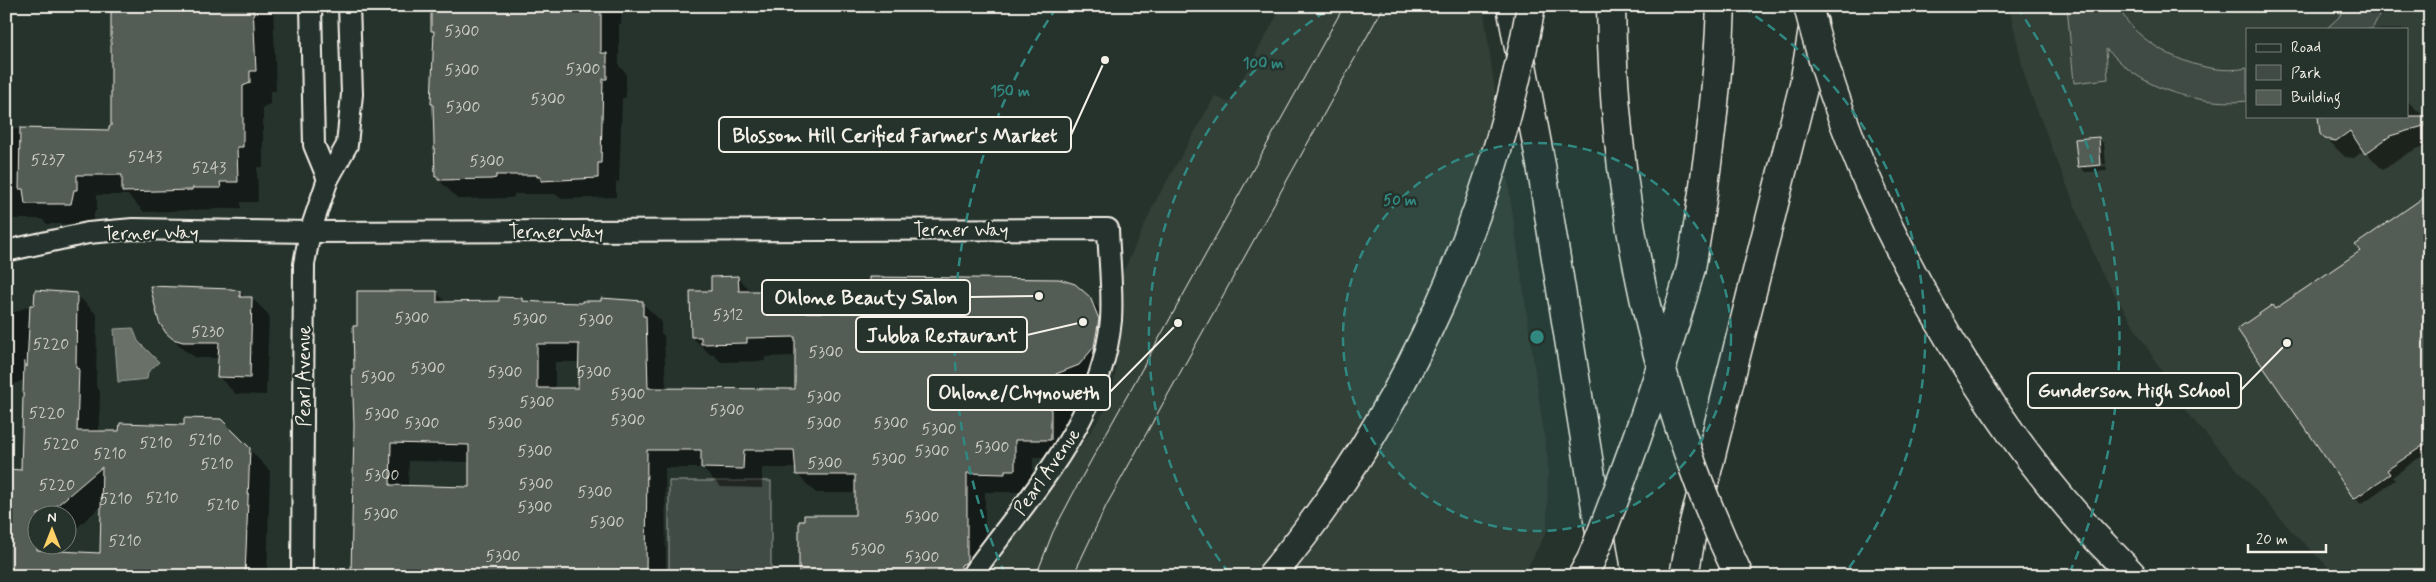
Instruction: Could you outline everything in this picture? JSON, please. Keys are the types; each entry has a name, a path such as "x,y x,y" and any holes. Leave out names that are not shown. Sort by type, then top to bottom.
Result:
{"highway":[{"path":"1511,6 1542,165 1607,576"},
{"path":"1271,576 1296,545 1349,471 1396,395 1443,300 1473,228 1497,154 1521,65 1531,6"},
{"path":"1611,6 1616,103 1633,245 1644,299 1658,357 1677,418 1717,529 1739,576"},
{"path":"1582,576 1598,542 1644,421 1691,268 1712,132 1721,6"},
{"path":"1808,6 1817,41 1848,133 1870,188 1918,286 1946,333 2008,428 2081,521 2133,576"},
{"path":"1684,576 1692,531 1802,94 1816,6"}],"street":[{"path":"310,6 314,145 328,179"},
{"name":"Pearl Avenue","path":"302,576 304,264 310,232 328,179 347,146 352,94 349,6"},
{"name":"Pearl Avenue","path":"971,576 1065,449 1086,412 1104,358 1111,320 1108,229"},
{"name":"Terner Way","path":"6,252 88,233 133,230 310,232 1108,229"}],"shaded area":[{"path":"1282,6 1483,6 1548,462 1547,531 1523,576 986,576 1063,472 1110,403 1116,371 1120,279 1155,202 1215,96 1229,103"},
{"path":"2009,6 2430,6 2430,576 2338,576 2297,537 2187,413 2101,272 2026,82"},
{"path":"133,328 138,341 159,362 148,372 147,379 118,382 114,329"}],"green space":[{"path":"2067,6 2118,6 2129,24 2155,46 2169,54 2184,61 2216,69 2246,68 2246,101 2203,100 2187,97 2158,87 2125,67 2106,49 2108,79 2074,83"},
{"path":"2345,6 2384,6 2373,28 2327,28 2339,17"},
{"path":"669,481 771,481 771,576 669,576"}],"building":[{"path":"111,6 253,6 256,71 250,71 250,83 243,86 243,147 237,147 238,182 220,182 221,188 122,192 122,175 77,175 77,190 74,190 71,204 25,204 23,189 19,189 20,128 109,130 111,126"},
{"path":"431,6 601,6 601,53 607,53 607,79 603,79 601,163 598,163 598,178 541,181 541,177 537,177 537,175 496,175 496,178 491,179 438,180 438,177 435,177 433,104 431,104 434,31 431,31"},
{"path":"2408,116 2430,116 2430,124 2390,136 2365,154 2350,131 2336,141 2325,139 2320,134 2318,118 2408,118"},
{"path":"2099,137 2101,165 2078,167 2075,139"},
{"path":"2430,193 2430,441 2387,470 2390,474 2354,499 2237,329 2272,305 2275,309 2360,251 2355,245"},
{"path":"738,276 739,291 766,291 766,312 864,313 864,301 869,301 869,277 1059,279 1075,284 1090,297 1099,319 1094,347 1079,365 1056,374 1056,396 1051,396 1051,440 1015,440 1015,470 1005,470 1005,474 967,473 967,562 961,565 961,571 858,571 858,576 799,576 799,521 804,521 804,515 855,515 855,475 796,475 794,450 744,450 743,469 701,468 701,450 647,450 646,576 351,575 354,425 352,369 354,369 353,326 357,326 357,291 437,291 437,302 499,301 499,297 522,298 522,301 541,302 582,303 582,301 601,301 601,298 643,301 643,316 646,316 648,388 795,389 795,337 747,338 747,343 701,344 701,337 691,337 690,291 711,291 711,277","holes":["537,344 579,344 578,388 537,388","391,443 469,445 469,487 390,485"]},
{"path":"150,286 231,289 240,291 240,297 252,297 250,378 217,377 219,342 183,342 173,339 166,333 159,322"},
{"path":"35,290 77,293 76,368 79,369 77,431 119,431 120,423 184,425 184,418 221,419 250,448 245,576 6,576 6,469 21,470 24,361 27,367 30,305 34,305"}],"tram line":[{"path":"1036,576 1053,532 1083,475 1344,6"},
{"path":"1073,576 1106,506 1384,6"}],"place":[{"name":"Blossom Hill Cerified Farmer's Market","path":"1105,60"},
{"name":"Ohlone Beauty Salon","path":"1039,296"},
{"name":"Jubba Restaurant","path":"1083,322"},
{"name":"Ohlone/Chynoweth","path":"1178,323"},
{"name":"Gunderson High School","path":"2287,343"}]}
